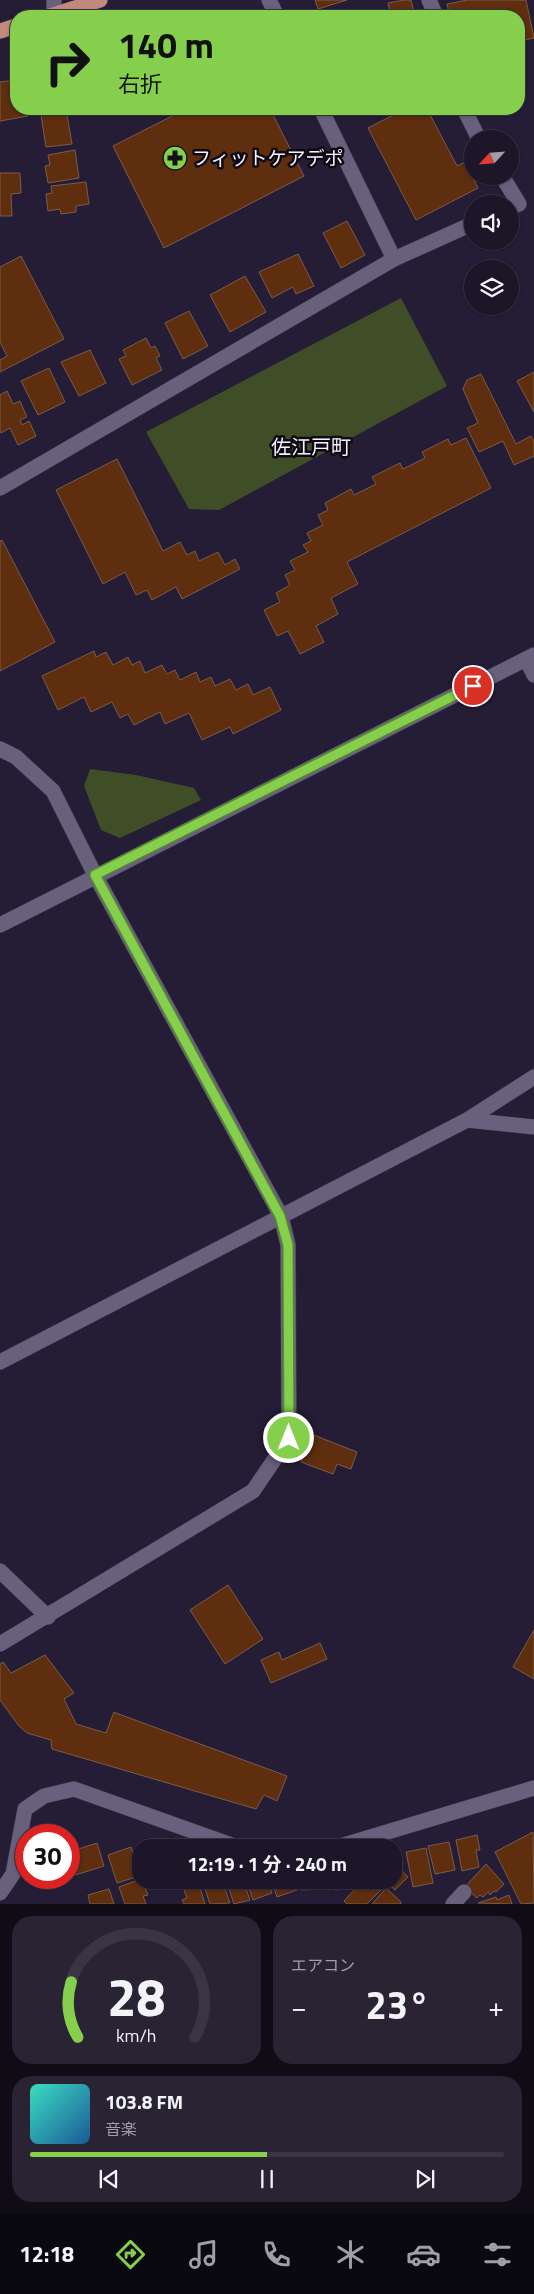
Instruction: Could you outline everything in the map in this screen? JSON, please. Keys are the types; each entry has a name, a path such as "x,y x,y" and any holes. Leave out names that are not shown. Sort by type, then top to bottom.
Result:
{"main road":[{"path":"53,10 100,0"}],"street":[{"path":"324,115 394,259"},
{"path":"467,115 474,130"},
{"path":"0,488 394,259 464,228"},
{"path":"0,925 95,875 530,657 534,675"},
{"path":"0,749 16,757 53,791 95,875 280,1216 288,1245 289,1438 253,1491 48,1617 0,1644"},
{"path":"0,1362 467,1120 534,1077"},
{"path":"467,1120 534,1127"},
{"path":"0,1571 48,1617"},
{"path":"364,1839 534,1788"},
{"path":"0,1893 13,1874 25,1809 44,1796 74,1789 215,1839"},
{"path":"453,1904 464,1892"}],"green space":[{"path":"401,298 447,386 219,510 189,509 146,432"},
{"path":"90,769 136,775 194,788 201,800 120,838 101,830 84,786"}],"building":[{"path":"315,0 347,0 318,9"},
{"path":"411,0 414,10 390,10 388,3"},
{"path":"467,0 526,0 534,38 525,40 525,10 448,10 447,4"},
{"path":"10,81 10,115 28,116 0,121 0,82"},
{"path":"41,115 67,115 72,144 46,147"},
{"path":"174,115 273,115 304,176 164,248 113,146"},
{"path":"393,115 430,115 457,166 464,162 464,185 476,185 478,188 416,220 368,128"},
{"path":"75,150 79,178 48,183 45,166 50,165 48,155"},
{"path":"0,173 20,173 21,193 11,194 12,216 0,216"},
{"path":"86,182 89,204 76,206 76,212 61,214 60,209 48,211 46,194 52,193 51,186"},
{"path":"347,221 365,255 341,268 323,233"},
{"path":"298,254 314,286 296,294 293,287 272,298 259,272"},
{"path":"21,256 64,339 0,372 0,360 7,356 0,342 0,267"},
{"path":"245,276 266,312 230,332 210,295"},
{"path":"189,311 208,346 183,359 165,323"},
{"path":"146,338 151,348 155,346 160,356 156,358 162,370 132,385 119,359 126,356 123,350"},
{"path":"90,350 106,383 79,396 61,362"},
{"path":"49,368 65,402 38,415 21,381"},
{"path":"534,372 534,412 517,381"},
{"path":"481,374 516,444 531,436 534,442 534,456 514,465 503,441 479,452 467,428 478,423 463,389 467,380"},
{"path":"7,391 13,404 20,401 27,417 20,420 22,425 29,421 36,436 18,445 10,428 1,433 0,430 0,395"},
{"path":"466,438 491,488 347,562 358,584 331,598 338,614 316,626 324,642 300,654 288,631 277,636 264,610 280,602 276,593 290,585 285,575 295,570 290,561 308,552 303,545 311,541 307,533 323,525 318,515 328,510 325,503 351,489 354,495 376,484 372,477 400,463 403,469 425,458 422,452 448,439 451,445"},
{"path":"117,459 163,551 180,542 187,555 195,551 199,561 218,552 225,565 235,559 240,569 182,599 176,587 152,600 147,590 136,595 125,572 103,584 56,490"},
{"path":"2,540 55,642 0,671 0,541"},
{"path":"94,651 96,657 106,652 113,665 128,657 132,665 140,661 145,673 162,665 167,674 175,670 180,680 196,672 200,682 211,677 215,686 230,679 236,690 248,684 253,695 270,687 281,710 233,734 230,727 202,740 189,713 165,724 160,712 134,725 128,714 120,718 112,702 91,712 84,697 58,710 42,676"},
{"path":"311,1434 357,1452 351,1469 337,1464 333,1474 301,1462"},
{"path":"228,1585 263,1639 225,1664 190,1610"},
{"path":"534,1630 534,1679 513,1667"},
{"path":"320,1643 327,1659 271,1683 261,1660 279,1652 282,1660"},
{"path":"45,1655 74,1693 64,1699 76,1724 106,1733 114,1712 287,1776 277,1801 264,1795 256,1809 52,1749 51,1740 27,1733 19,1726 0,1700 0,1664 3,1662 11,1673"},
{"path":"533,1832 534,1903 521,1904 495,1852"},
{"path":"477,1835 480,1850 476,1850 479,1867 462,1871 456,1840"},
{"path":"449,1842 455,1870 435,1874 428,1846"},
{"path":"97,1843 104,1866 80,1874 80,1848"},
{"path":"131,1847 132,1878 117,1883 108,1855"},
{"path":"426,1848 433,1883 413,1887 406,1852"},
{"path":"486,1864 504,1884 496,1892 494,1891 490,1895 488,1892 483,1897 480,1895 477,1898 465,1887"},
{"path":"402,1871 408,1877 402,1883"},
{"path":"132,1882 132,1889 145,1889 148,1895 143,1896 146,1904 125,1904 119,1887"},
{"path":"109,1889 114,1904 90,1904 88,1895"},
{"path":"200,1889 205,1904 184,1904 182,1900 187,1898 184,1890"},
{"path":"205,1889 225,1889 230,1903 210,1904"},
{"path":"229,1889 246,1889 250,1900 234,1904"},
{"path":"249,1889 270,1889 272,1893 253,1900"},
{"path":"274,1889 297,1889 297,1890 277,1897"},
{"path":"355,1889 382,1889 367,1904 347,1904 344,1901"},
{"path":"387,1889 401,1904 372,1904"},
{"path":"509,1895 512,1904 478,1903 496,1897 497,1900"}],"place":[{"name":"フィットケアデポ","path":"175,158"}],"district":[{"name":"佐江戸町","path":"311,447"}],"route":[{"path":"289,1438 288,1245 280,1216 95,875 473,686"}]}
